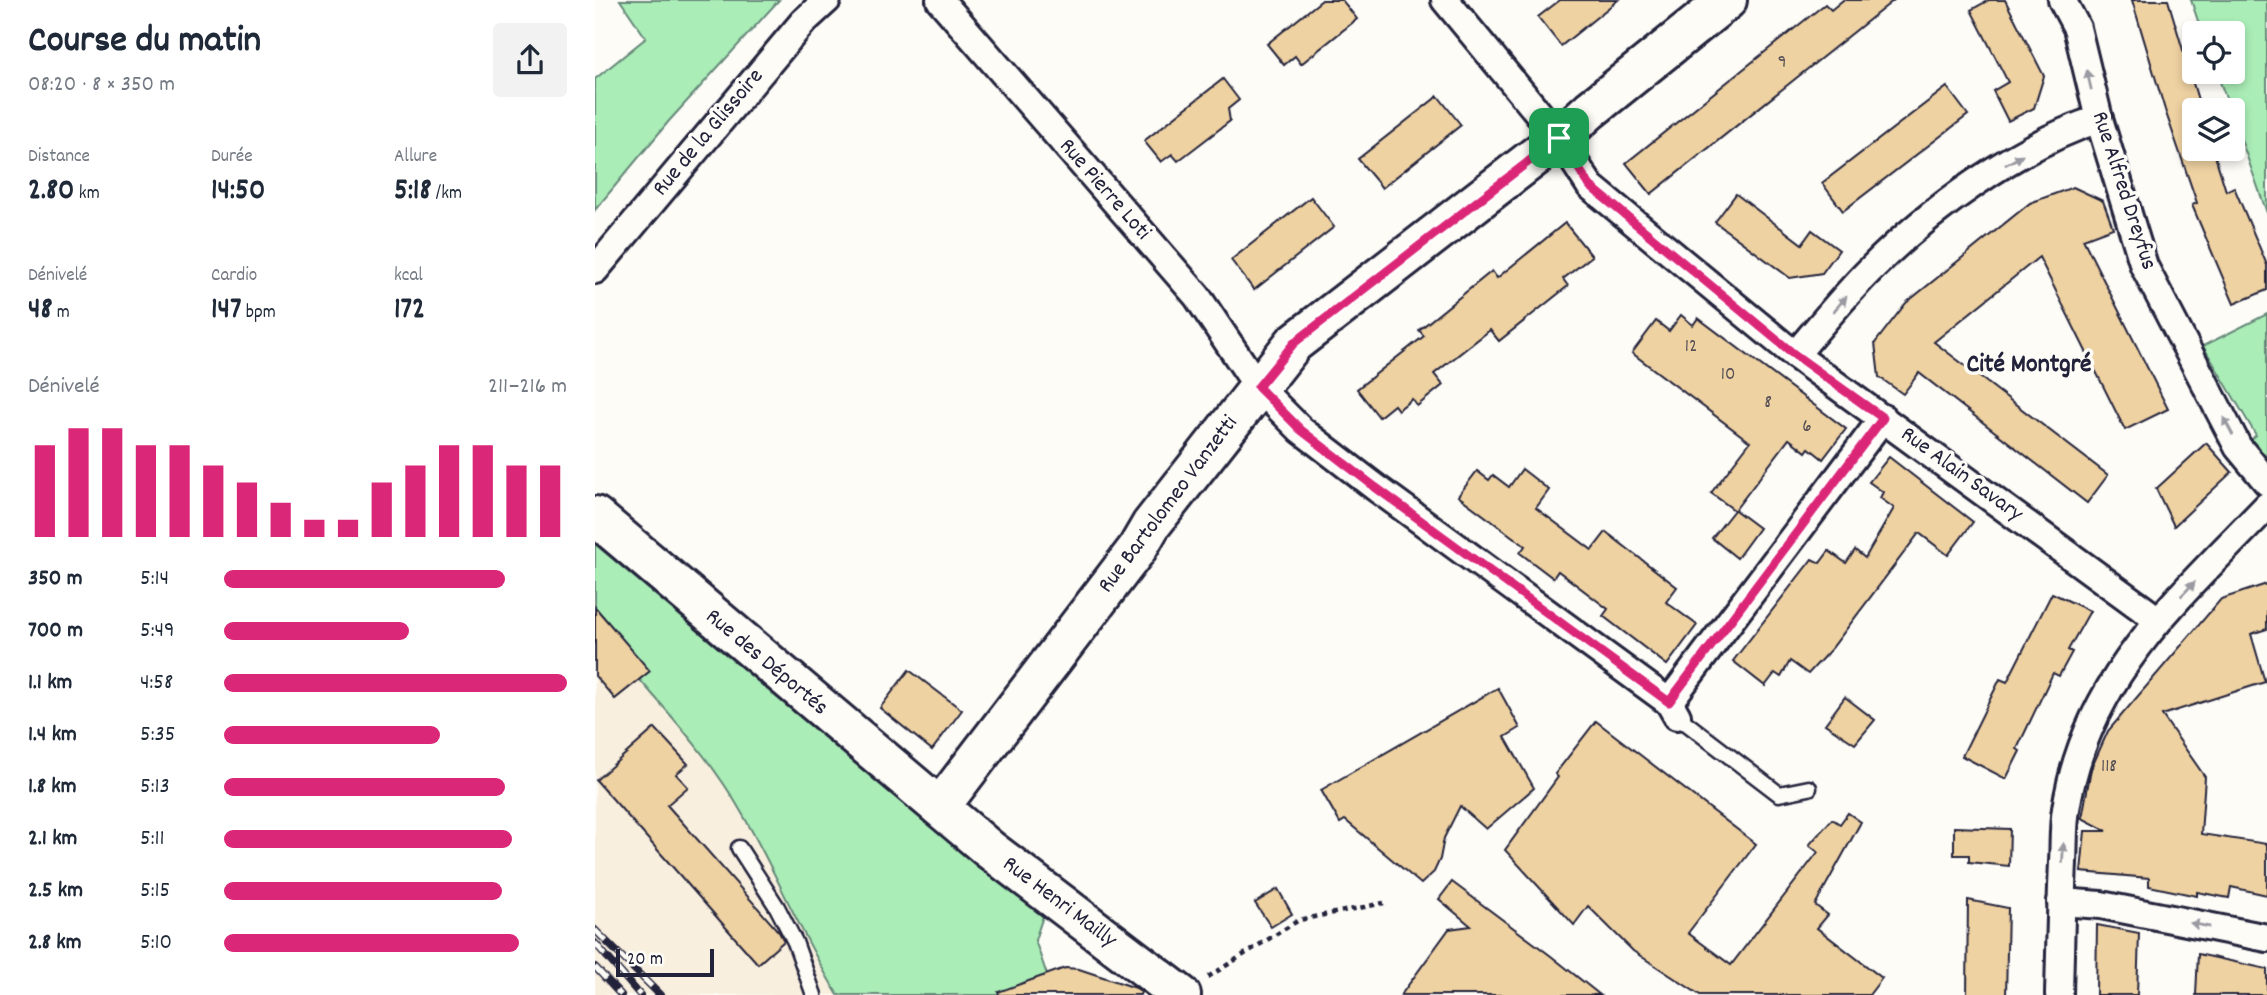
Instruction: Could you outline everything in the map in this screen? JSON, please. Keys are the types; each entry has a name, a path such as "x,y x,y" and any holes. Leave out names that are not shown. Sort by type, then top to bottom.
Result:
{"street":[{"name":"Rue de la Glissoire","path":"595,270 803,22 827,0"},
{"name":"Rue Pierre Loti","path":"940,0 1197,296 1258,387 1301,430 1673,709"},
{"name":"Rue Alain Savary","path":"1445,0 1559,138 1590,186 1795,355 2158,620"},
{"name":"Rue Bartolomeo Vanzetti","path":"940,807 1137,549 1151,525 1294,343 1559,138 1727,0"},
{"name":"Rue Alfred Dreyfus","path":"2062,0 2077,28 2099,119 2144,266 2238,447 2267,482"},
{"path":"1795,355 1868,272 1917,226 1990,172 2076,127 2099,119"},
{"path":"1673,709 1883,418"},
{"path":"2059,995 2065,811 2077,760 2098,705 2158,620 2267,506"},
{"name":"Rue des Déportés","path":"595,516 940,807"},
{"name":"Rue Henri Mailly","path":"940,807 989,849 1181,995"},
{"path":"2061,902 2101,905 2267,938"}],"lane":[{"path":"1673,709 1779,794 1809,789"},
{"path":"739,848 777,907 795,942 814,995"}],"path":[{"path":"1181,995 1299,920 1384,903"}],"shaded area":[{"path":"595,544 883,995 595,995"}],"green space":[{"path":"620,0 779,0 669,121 595,210 595,79 646,38"},
{"path":"2191,0 2267,0 2267,213 2245,151 2245,98 2226,98 2221,84 2245,84 2245,21 2198,21"},
{"path":"2267,314 2267,470 2263,468 2250,441 2256,435 2203,346"},
{"path":"595,544 914,813 1044,913 1035,940 1047,975 1031,995 838,995 732,797 695,744 639,679 649,671 595,607"}],"building":[{"path":"1322,0 1342,0 1357,19 1301,64 1295,56 1284,65 1267,44"},
{"path":"1560,0 1618,0 1561,46 1538,17"},
{"path":"1843,0 1894,0 1651,194 1626,163 1825,4 1831,10"},
{"path":"1989,0 2005,0 2044,76 2034,108 2008,121 1993,91 2008,82 1971,10"},
{"path":"2132,0 2168,0 2182,47 2182,84 2193,84 2197,98 2182,98 2182,159"},
{"path":"1223,79 1239,100 1228,109 1230,121 1178,161 1172,154 1161,162 1144,141"},
{"path":"1947,87 1968,115 1843,211 1822,183"},
{"path":"1438,96 1461,125 1382,188 1358,159"},
{"path":"2183,161 2217,161 2226,191 2234,187 2267,265 2267,290 2234,304 2192,205 2197,203"},
{"path":"2073,187 2103,201 2113,228 2083,239 2168,409 2125,430 2039,257 1934,342 2108,475 2087,503 1919,373 1903,394 1879,377 1875,343 1906,303 2030,203"},
{"path":"1736,194 1802,244 1812,230 1839,250 1822,273 1790,278 1715,222"},
{"path":"1311,197 1334,227 1254,290 1231,260"},
{"path":"1565,223 1592,256 1563,279 1568,286 1499,341 1490,330 1434,374 1443,385 1417,406 1412,399 1398,410 1394,405 1379,417 1357,389 1424,336 1419,330 1492,271 1497,278"},
{"path":"1681,315 1693,325 1698,318 1846,429 1823,459 1809,448 1806,452 1789,439 1735,510 1759,528 1737,558 1712,538 1734,510 1711,493 1750,442 1632,353 1656,321 1669,331"},
{"path":"2206,443 2232,472 2174,526 2156,489"},
{"path":"1889,457 1973,522 1948,555 1919,533 1832,648 1808,674 1790,661 1781,677 1775,673 1765,686 1733,661 1812,559 1820,563 1829,551 1846,563 1855,550 1865,558 1894,508 1880,498 1883,492 1869,482"},
{"path":"1522,469 1549,490 1536,508 1592,550 1606,532 1677,587 1666,602 1697,625 1667,665 1603,616 1608,609 1558,571 1553,578 1520,553 1525,546 1458,496 1477,471 1489,480 1493,475 1509,487"},
{"path":"2267,584 2267,629 2251,634 2265,682 2162,715 2205,777 2201,834 2267,844 2267,895 2231,887 2229,898 2197,892 2197,896 2149,886 2149,878 2081,872 2085,831 2107,831 2082,818 2091,769 2108,731 2221,599"},
{"path":"2052,593 2090,611 2068,650 2072,652 2059,676 2053,673 2017,749 2020,751 2006,779 1962,756 2000,679 2007,682"},
{"path":"595,607 650,671 615,699 595,676"},
{"path":"909,670 962,710 932,750 880,708"},
{"path":"1498,688 1520,728 1505,737 1534,788 1486,829 1460,806 1444,838 1434,872 1421,884 1345,820 1340,823 1321,790"},
{"path":"1845,697 1875,720 1855,744 1825,724"},
{"path":"1596,721 1756,844 1688,933 1731,965 1818,852 1809,845 1832,819 1840,824 1848,813 1861,822 1815,905 1828,915 1817,928 1882,978 1869,995 1700,995 1633,951 1588,906 1574,925 1505,850 1558,777 1555,774"},
{"path":"655,728 688,764 676,774 688,787 667,805 784,941 758,964 596,780"},
{"path":"1954,827 2010,829 2009,866 1969,862 1969,855 1954,855"},
{"path":"1452,882 1600,995 1401,995 1449,929 1471,926 1439,899"},
{"path":"1278,889 1292,914 1271,927 1255,903"},
{"path":"1968,900 2008,908 2006,995 1967,995"},
{"path":"2097,925 2139,933 2137,995 2096,995"},
{"path":"2198,954 2267,969 2267,995 2196,995"},
{"path":"1065,968 1079,969 1136,988 1141,992 1140,995 999,995 998,992"}],"railway":[{"path":"595,930 660,995"},
{"path":"595,943 640,995"},
{"path":"595,967 621,995"}],"district":[{"name":"Cité Montgré","path":"2029,365"}],"route":[{"path":"1559,138 1590,186 1795,355 1883,418 1669,702 1375,487 1301,430 1258,387 1294,343 1559,138"}]}
